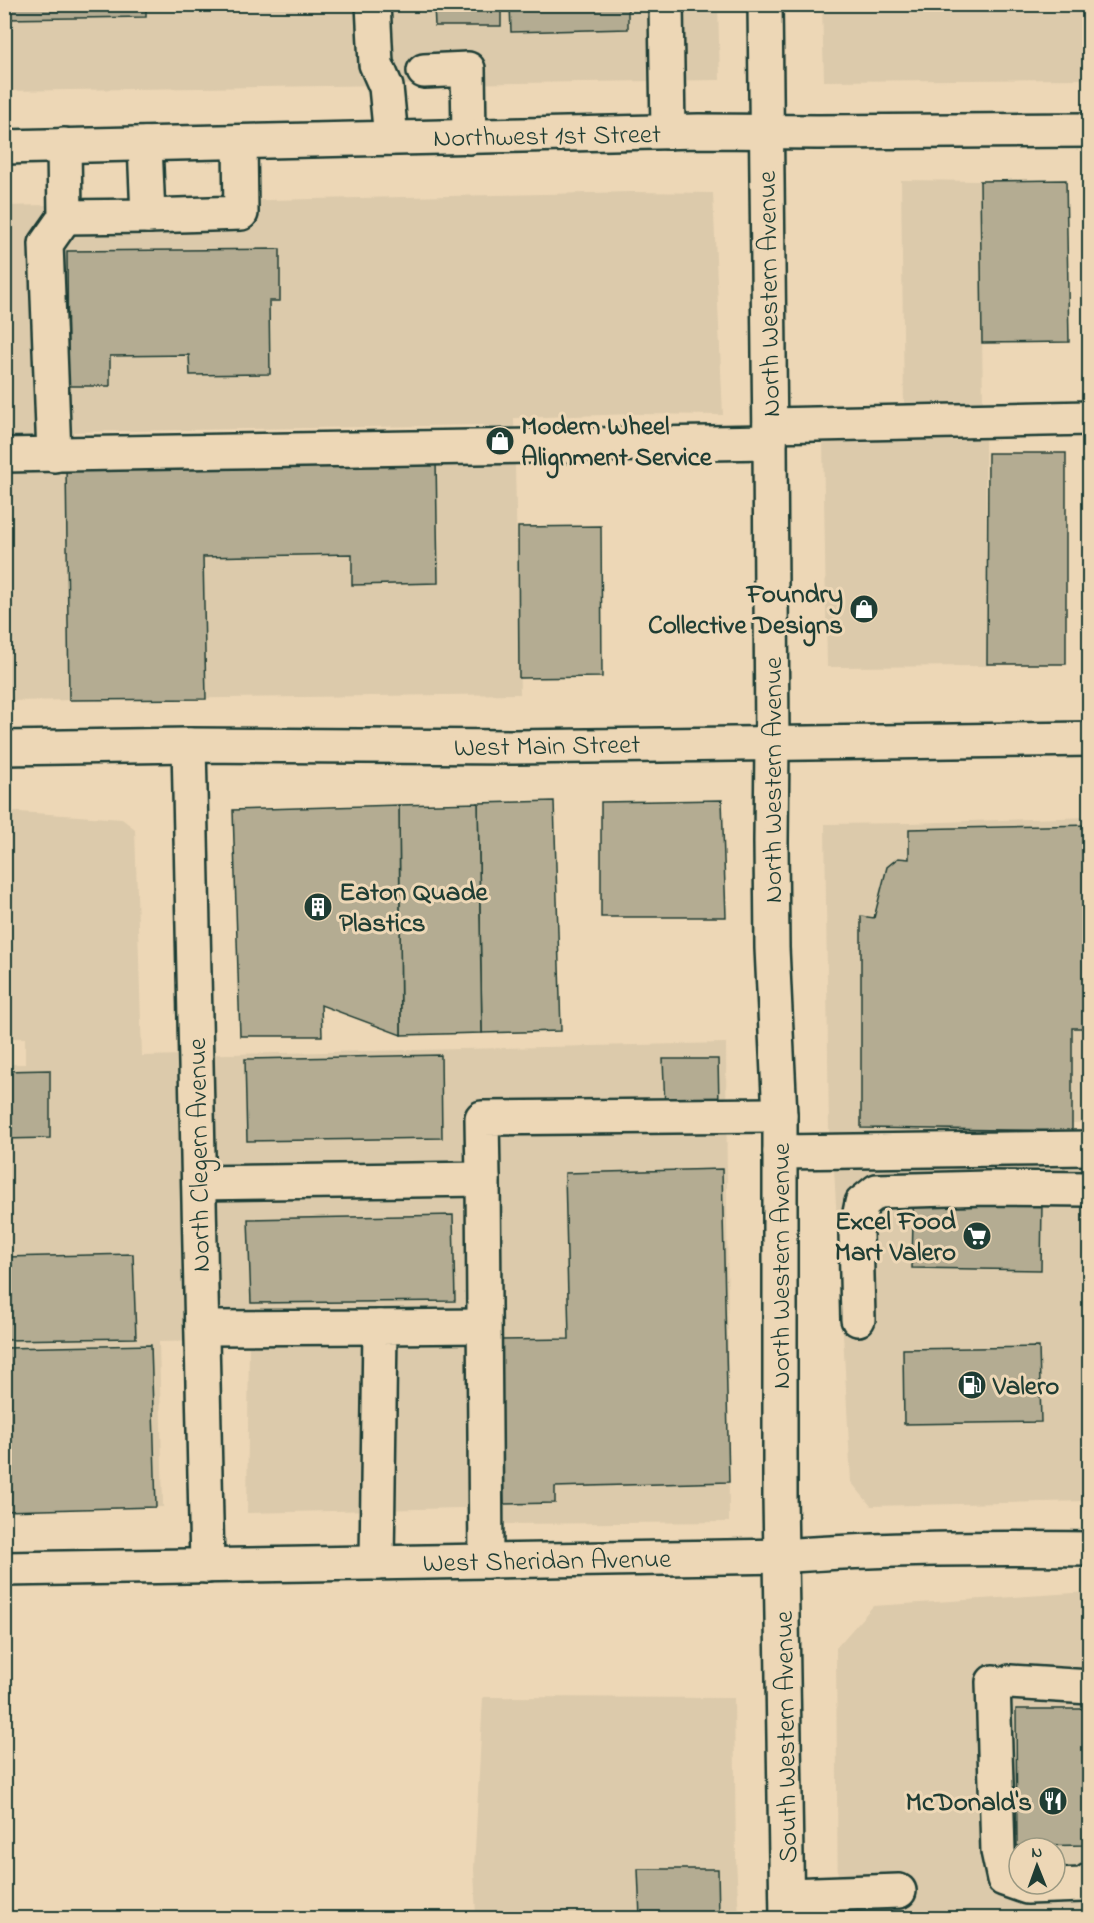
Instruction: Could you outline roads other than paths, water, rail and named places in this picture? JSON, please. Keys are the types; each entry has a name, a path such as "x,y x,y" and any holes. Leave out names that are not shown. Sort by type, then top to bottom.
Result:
{"street":[{"path":"373,4 376,64 386,87 391,138"},
{"path":"666,4 668,132"},
{"name":"North Western Avenue","path":"765,4 770,434 772,948 780,1115 782,1556"},
{"path":"424,71 468,69 469,136"},
{"name":"Northwest 1st Street","path":"4,147 668,132 1089,130"},
{"path":"65,217 241,213 240,142"},
{"path":"145,144 148,216"},
{"path":"54,455 46,244 65,217 64,145"},
{"path":"4,455 770,434 1089,418"},
{"name":"West Main Street","path":"4,748 189,745 514,747 1089,739"},
{"name":"North Clegern Avenue","path":"189,745 207,1566"},
{"path":"486,1561 482,1118 780,1115"},
{"path":"780,1152 1089,1148"},
{"path":"199,1183 483,1179"},
{"path":"858,1319 856,1233 862,1203 877,1191 987,1188 1089,1189"},
{"path":"202,1328 483,1326"},
{"path":"377,1563 380,1327"},
{"name":"West Sheridan Avenue","path":"4,1569 782,1556 858,1551 1006,1548 1089,1549"},
{"name":"South Western Avenue","path":"782,1556 787,1907"},
{"path":"1089,1687 1001,1682 998,1851 1004,1879 1027,1887 1083,1885 1089,1880"},
{"path":"787,1907 899,1891"}],"place":[{"name":"Modern Wheel Alignment Service","path":"500,441"},
{"name":"Foundry Collective Designs","path":"864,609"},
{"name":"Eaton Quade Plastics","path":"318,907"},
{"name":"Excel Food Mart Valero","path":"977,1236"},
{"name":"Valero","path":"972,1385"},
{"name":"McDonald's","path":"1053,1801"}]}
